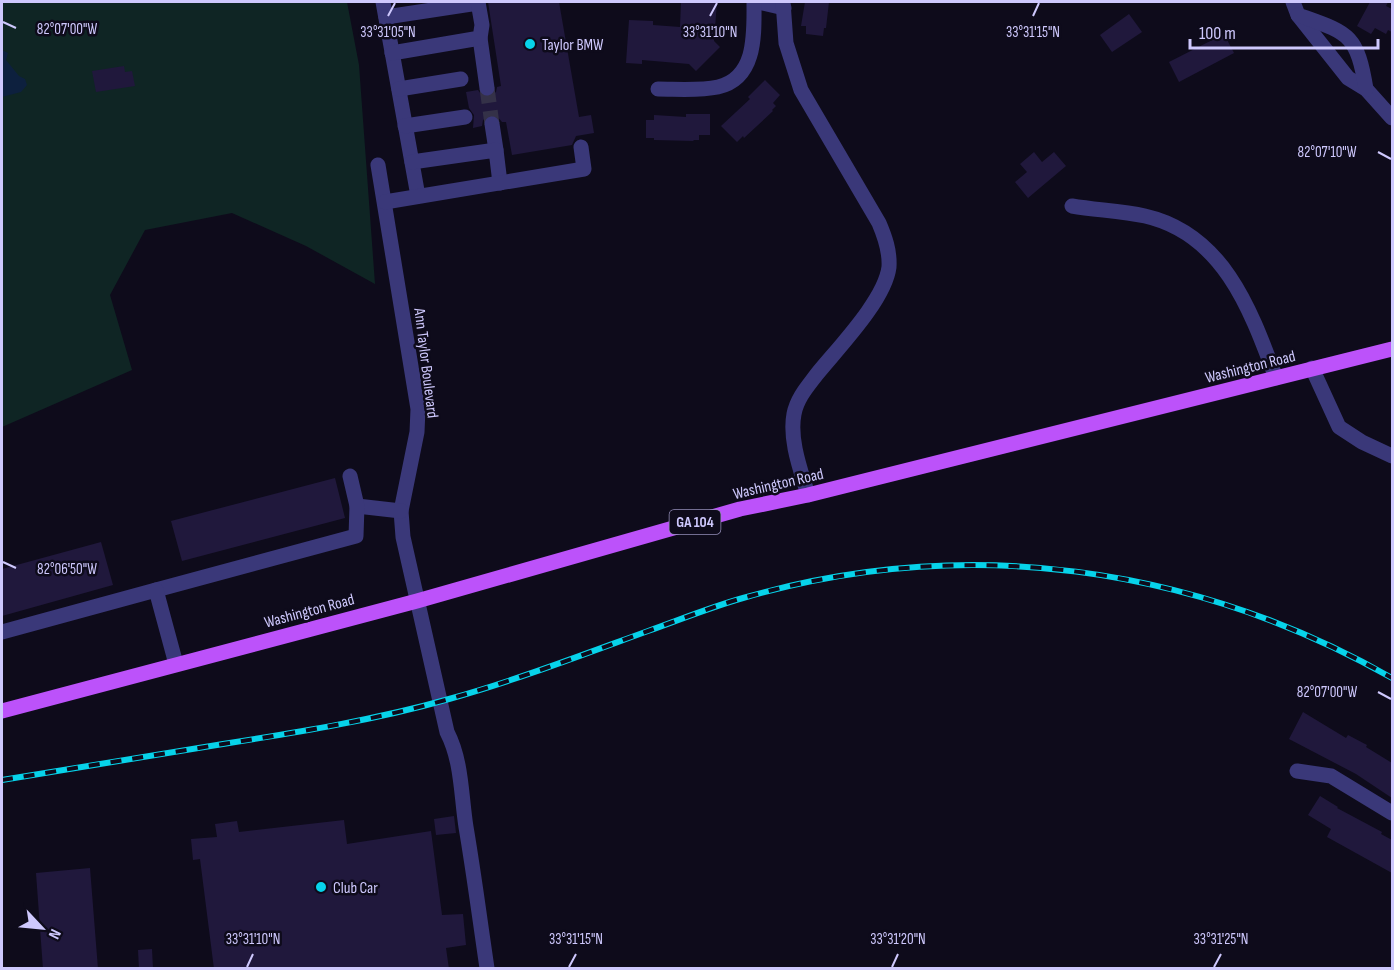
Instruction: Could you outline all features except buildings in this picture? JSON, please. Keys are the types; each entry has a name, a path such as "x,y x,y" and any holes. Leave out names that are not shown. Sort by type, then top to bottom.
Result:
{"main road":[{"name":"Washington Road","path":"2,711 417,601 740,509 808,495 1392,349"}],"street":[{"path":"383,2 418,196"},
{"path":"386,17 478,2 487,88"},
{"path":"658,89 717,87 733,82 748,65 754,34 756,2 784,5 786,43 801,90 874,213 888,245 889,268 881,290 869,309 801,395 794,414 794,440 808,495"},
{"path":"1295,8 1338,29 1351,41 1361,57 1366,89"},
{"path":"1295,8 1348,78 1366,89 1392,118"},
{"path":"392,53 480,38"},
{"path":"399,89 461,79"},
{"path":"405,126 465,117"},
{"path":"492,124 500,183"},
{"path":"385,202 584,169 581,147"},
{"path":"412,162 496,150"},
{"name":"Ann Taylor Boulevard","path":"378,165 418,409 417,432 401,511 403,537 447,732 455,748 466,828 472,851 487,969"},
{"path":"1072,206 1146,216 1175,227 1203,245 1228,273 1248,306 1276,378"},
{"path":"1312,368 1339,427 1392,456"},
{"path":"2,632 356,536 357,506 350,476"},
{"path":"357,506 401,511"},
{"path":"156,590 176,664"},
{"path":"1297,771 1331,776 1392,813"}],"green space":[{"path":"2,2 347,2 359,65 375,284 306,246 232,213 145,230 110,295 132,370 2,427"}],"water":[{"path":"2,50 8,53 6,60 19,76 25,79 27,85 21,92 2,97"}],"tunnel":[{"path":"487,88 492,124"}],"railway":[{"path":"2,780 308,730 393,713 500,684 743,598 826,578 910,568 993,565 1076,572 1158,586 1238,609 1316,639 1392,678"}],"place":[{"name":"Taylor BMW","path":"530,44"},
{"name":"Club Car","path":"321,887"}]}
